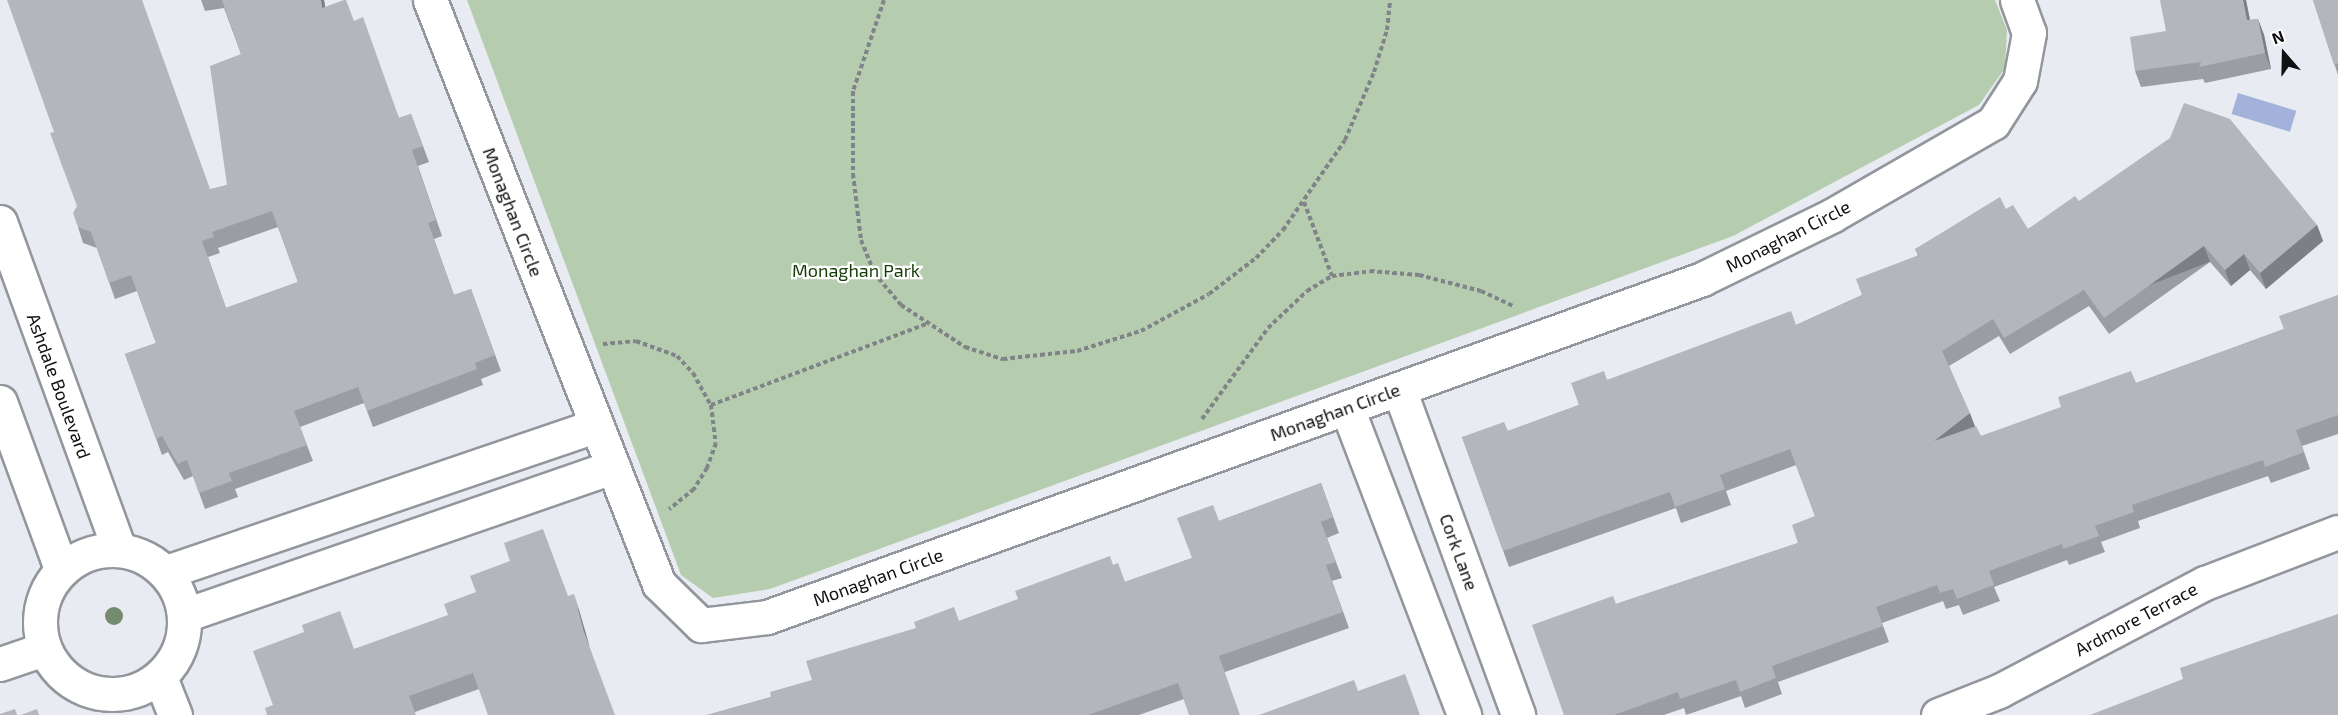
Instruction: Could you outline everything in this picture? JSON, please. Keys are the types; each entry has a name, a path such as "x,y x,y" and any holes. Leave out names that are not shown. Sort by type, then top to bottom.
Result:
{"street":[{"name":"Monaghan Circle","path":"430,0 659,584 701,625 767,617 1702,279 1831,216 1993,123 2020,81 2029,33 2017,0"},
{"name":"Ashdale Boulevard","path":"0,222 119,549"},
{"name":"Cork Lane","path":"1399,389 1518,715"},
{"path":"0,402 61,569"},
{"path":"1347,408 1464,715"},
{"path":"165,572 597,425"},
{"path":"185,615 614,467"},
{"name":"Ardmore Terrace","path":"1938,715 1999,691 2205,583 2338,532"},
{"path":"119,549 143,556 165,572 179,592 185,615 183,640 160,677 107,705 58,672 44,649 39,624 42,598 61,569 82,555 119,549"},
{"path":"0,664 44,649"},
{"path":"160,677 175,715"}],"path":[{"path":"884,0 853,91 852,141 857,219 873,273 901,305 927,324 965,347 1003,359 1077,351 1110,343 1170,317 1209,294 1256,258 1303,201 1340,149 1359,110 1387,30 1390,0"},
{"path":"1303,201 1332,276"},
{"path":"1192,423 1203,419 1252,347 1287,308 1332,276 1370,271 1419,275 1481,291 1514,307 1523,304"},
{"path":"711,405 927,324"},
{"path":"599,345 636,341 668,351 693,373 711,405 716,443 707,468 694,489 660,513"}],"green space":[{"name":"Monaghan Park","path":"467,0 1995,0 2007,30 2005,68 1979,105 1733,236 770,589 713,598 681,575"}],"water":[{"path":"2238,93 2296,111 2290,132 2232,114"}],"building":[{"path":"7,0 142,0 210,189 227,185 210,66 241,54 222,0 321,0 322,8 346,0 354,21 363,17 399,118 411,114 423,146 412,150 436,220 428,223 454,295 471,289 495,355 475,363 477,369 367,411 358,387 294,411 307,445 229,473 232,481 199,493 187,460 178,464 162,436 156,439 125,354 156,343 131,275 109,283 91,232 78,227 73,213 77,206 50,133 54,132","holes":["272,211 298,282 226,308 202,241 214,237 212,232"]},
{"path":"2160,0 2243,0 2247,20 2258,19 2265,53 2199,67 2201,62 2135,71 2130,37 2166,31"},
{"path":"2313,0 2338,0 2338,63 2334,65"},
{"path":"2184,103 2230,119 2317,225 2260,273 2244,254 2225,270 2204,246 2104,318 2084,290 2004,338 1993,319 1942,351 1970,413 1934,441 1976,426 1981,436 2061,407 2058,397 2131,371 2136,383 2284,329 2279,316 2338,295 2338,415 2296,430 2304,452 2265,467 2263,460 2132,505 2134,512 2095,526 2099,536 2063,549 2062,544 1989,571 1994,585 1957,599 1953,589 1940,593 1937,585 1876,607 1883,626 1772,666 1776,678 1740,692 1736,680 1680,699 1678,692 1614,715 1564,715 1532,625 1613,596 1616,604 1798,543 1792,525 1815,516 1790,449 1720,475 1725,489 1675,507 1670,492 1503,551 1462,437 1504,422 1508,431 1579,405 1571,383 1604,371 1607,380 1791,311 1796,325 1862,295 1856,279 1919,255 1915,249 2000,197 2006,209 2013,205 2028,229 2075,196 2079,201 2170,138"},
{"path":"1321,483 1333,517 1321,522 1336,562 1326,565 1343,612 1219,656 1240,715 1189,715 1178,683 1088,715 707,715 771,697 770,692 812,680 806,661 916,628 914,622 954,607 959,621 1018,599 1015,591 1110,556 1113,565 1118,563 1125,582 1192,558 1177,518 1213,505 1219,521"},
{"path":"543,529 568,596 574,594 584,632 615,715 488,715 473,673 409,696 416,715 267,715 265,708 273,705 253,651 304,632 302,625 340,611 354,649 448,615 444,604 476,592 470,576 510,561 504,543"},
{"path":"2338,614 2338,715 2090,715 2183,679 2180,668"},
{"path":"1405,674 1420,715 1259,715 1354,680 1358,691"},
{"path":"15,709 17,715 0,715 0,714"},
{"path":"37,709 39,715 21,715"}]}
